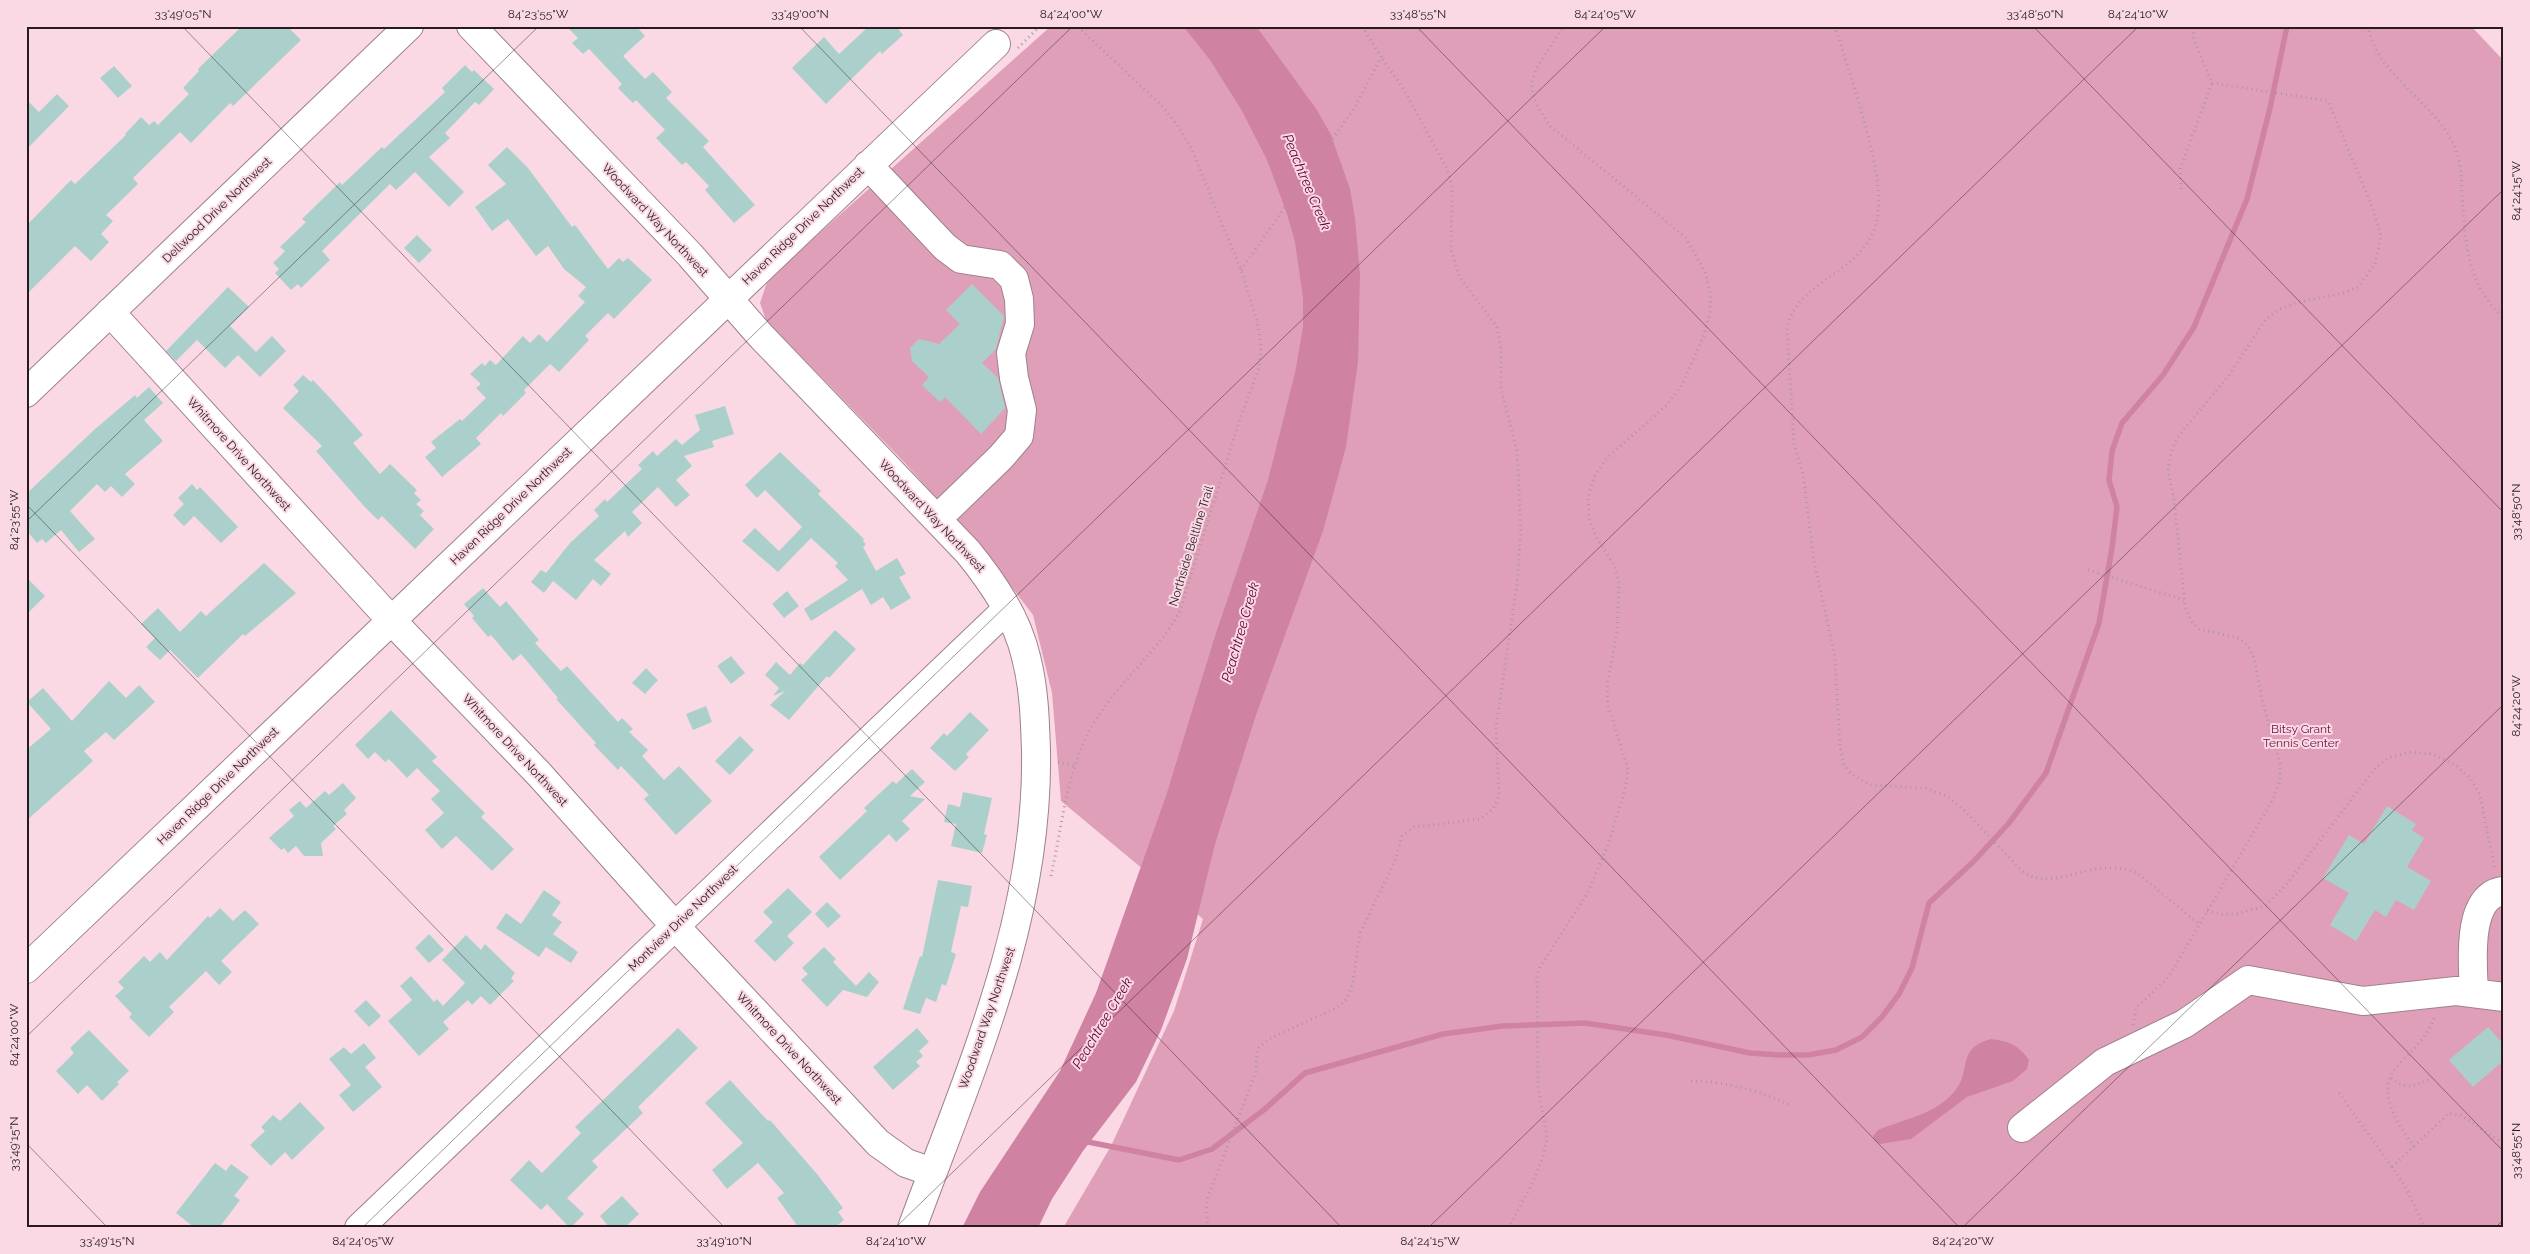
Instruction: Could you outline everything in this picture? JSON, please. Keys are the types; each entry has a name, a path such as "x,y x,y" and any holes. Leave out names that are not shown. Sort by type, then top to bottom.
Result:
{"street":[{"name":"Dellwood Drive Northwest","path":"26,393 409,26"},
{"name":"Woodward Way Northwest","path":"471,26 690,255 760,335 968,552 991,581 1007,609 1026,655 1035,705 1037,781 1030,856 1019,920 1004,976 912,1228"},
{"name":"Haven Ridge Drive Northwest","path":"26,969 996,44"},
{"path":"868,165 945,248 961,260 1000,265 1014,279 1019,299 1020,324 1011,352 1014,378 1022,410 1019,436 1001,457 937,519"},
{"name":"Whitmore Drive Northwest","path":"110,312 391,620 539,774 675,926 878,1143 906,1163 932,1172"},
{"name":"Montview Drive Northwest","path":"359,1228 1007,609"},
{"path":"2474,993 2474,922 2485,902 2502,891"},
{"path":"2022,1128 2105,1062 2184,1024 2248,980 2363,1001 2456,991 2504,997"}],"path":[{"name":"Northside Beltline Trail","path":"1051,877 1074,766 1091,729 1104,708 1167,635 1179,613 1241,416 1259,368 1261,345 1257,321 1241,270 1192,150 1178,126 1160,104 1078,26"},
{"path":"1208,1228 1207,1199 1256,1072 1257,1049 1269,1039 1338,1007 1347,999 1353,982 1360,933 1395,861 1402,836 1414,827 1461,823 1480,819 1493,809 1498,796 1496,727 1517,585 1521,530 1517,451 1501,388 1501,350 1497,326 1459,276 1451,250 1452,185 1447,169 1403,88 1362,26"},
{"path":"1508,1228 1532,1184 1544,1157 1547,1138 1538,1086 1536,989 1540,967 1588,894 1608,845 1625,790 1628,769 1608,705 1607,687 1617,631 1619,583 1614,566 1596,537 1589,518 1588,498 1594,477 1607,458 1667,404 1682,385 1704,335 1710,312 1711,296 1705,272 1695,251 1685,237 1550,126 1536,102 1532,88 1535,72 1563,26"},
{"path":"1835,26 1874,167 1878,194 1878,214 1874,234 1862,250 1798,303 1790,317 1787,329 1794,444 1803,474 1814,561 1835,658 1840,747 1844,764 1860,780 1870,784 1932,790 1947,796 1964,810 2022,871 2032,879 2046,880 2112,866 2125,868 2137,873 2199,924"},
{"path":"2181,189 2180,169 2212,83 2194,40 2193,26"},
{"path":"2368,26 2378,54 2440,122 2454,145 2461,164 2468,256 2474,279 2484,297 2504,318"},
{"path":"1241,270 1355,107 1381,57"},
{"path":"2140,1046 2132,1021 2136,1008 2168,978 2272,801 2280,780 2280,763 2262,700 2254,658 2248,646 2239,638 2211,634 2199,629 2191,621 2184,600 2174,500 2168,470 2170,453 2177,438 2228,375 2266,319 2280,309 2299,302 2344,293 2358,286 2375,264 2381,235 2372,206 2328,101 2212,83"},
{"path":"2088,570 2184,600"},
{"path":"2207,911 2236,914 2265,906 2286,885 2376,768 2390,757 2411,752 2432,754 2456,766 2471,779 2480,795 2502,891"},
{"path":"2414,1147 2399,1123 2390,1103 2388,1083 2396,1068 2430,1030 2437,1010 2437,993"},
{"path":"2391,1078 2400,1085 2412,1088 2432,1078"},
{"path":"1691,1081 1726,1084 1790,1105"},
{"path":"2339,1092 2404,1184 2425,1228"},
{"path":"2392,1167 2449,1113 2460,1115 2504,1144"}],"green space":[{"name":"Bitsy Grant Tennis Center","path":"1051,26 2471,26 2504,61 2504,1228 1063,1228 1111,1146 1174,1011 1203,919 1061,801 1052,693 1033,615 984,551 903,461 766,320 760,303 768,279"}],"water":[{"name":"Peachtree Creek","path":"1183,26 1256,26 1317,110 1331,135 1350,189 1355,218 1360,275 1358,362 1346,447 1323,531 1256,715 1215,844 1187,959 1161,1030 1136,1082 1083,1151 1052,1199 1038,1228 962,1228 980,1192 1060,1071 1096,993 1166,796 1215,636 1268,480 1295,373 1303,327 1303,298 1295,242 1287,214 1267,160 1241,109 1210,60"},
{"path":"1991,1039 2003,1041 2017,1047 2029,1060 2027,1069 2013,1081 1967,1097 1911,1139 1880,1144 1875,1141 1873,1136 1878,1130 1918,1116 1946,1100 1960,1084 1968,1054 1980,1043"}],"building":[{"path":"242,26 287,26 301,40 233,106 230,103 191,143 180,132 133,178 138,184 106,215 113,221 101,234 109,242 91,261 75,246 26,295 26,226 71,180 75,184 126,135 141,117 149,125 154,121 158,125 189,94 183,88 199,71 198,69"},
{"path":"566,26 636,26 645,36 623,56 645,79 653,72 672,92 666,98 709,141 703,147 755,205 734,223 705,190 709,186 686,162 682,165 656,138 665,130 636,100 633,103 618,88 622,84 589,49 583,54 572,43 578,38"},
{"path":"869,26 896,26 903,35 882,54 880,51 826,104 792,68 824,37 839,54"},
{"path":"465,65 472,72 474,70 494,89 479,105 475,102 445,133 450,138 429,157 464,192 449,207 415,172 396,190 390,184 322,251 330,260 301,288 298,284 291,290 275,273 279,269 273,263 285,251 280,247 306,222 302,219 340,182 342,185 445,92 442,88"},
{"path":"114,66 132,86 118,98 100,78"},
{"path":"57,94 69,106 26,150 26,99 39,112"},
{"path":"507,147 528,168 572,227 575,225 608,269 619,258 623,262 628,258 652,280 614,319 608,313 585,336 589,340 559,372 550,364 524,390 526,393 503,416 501,413 476,438 481,444 442,477 425,457 436,448 431,442 460,419 462,421 486,398 476,388 481,384 470,374 482,363 485,366 490,360 496,365 523,336 530,343 539,334 547,342 585,302 578,296 586,287 564,269 548,246 536,256 508,219 492,231 475,207 506,184 488,165"},
{"path":"417,235 432,250 419,263 404,248"},
{"path":"972,284 1004,316 996,349 982,363 998,378 1005,408 981,434 945,397 940,402 922,385 929,377 912,361 910,348 919,339 939,344 960,324 946,310"},
{"path":"228,287 249,307 230,326 256,352 272,336 286,351 260,377 238,355 225,368 197,340 176,361 166,351"},
{"path":"303,375 311,382 313,380 363,435 353,443 380,474 390,464 417,490 414,493 421,500 416,504 424,511 420,515 434,529 415,549 382,516 378,520 363,505 316,451 322,446 283,408 299,391 293,385"},
{"path":"149,387 163,403 144,420 163,441 125,474 135,484 122,497 111,486 105,492 97,484 70,511 95,539 79,552 61,530 46,543 42,539 37,543 26,530 26,494 94,430 135,395 137,398"},
{"path":"725,406 734,434 712,441 714,447 684,456 692,466 676,480 690,495 676,507 658,487 632,512 642,523 628,537 625,531 594,560 611,574 601,586 593,579 576,600 553,581 544,593 531,582 541,570 546,573 570,543 599,516 594,510 605,499 607,502 642,469 638,465 653,451 657,456 676,439 682,445 700,430 695,415"},
{"path":"780,452 821,491 818,494 864,539 863,541 866,544 863,547 876,571 897,558 906,574 899,577 911,598 891,610 883,597 871,605 862,589 811,621 804,609 848,580 835,566 838,563 811,538 778,572 742,541 755,528 779,551 802,527 765,490 757,498 745,485"},
{"path":"192,484 197,490 200,487 238,527 221,543 194,516 184,526 173,515 184,504 178,498"},
{"path":"264,563 296,593 245,636 243,634 198,678 170,650 160,660 146,647 155,638 141,624 158,608 180,632 201,611 206,616"},
{"path":"26,577 45,596 26,615"},
{"path":"483,588 500,607 506,601 539,640 535,643 561,671 567,666 618,722 622,718 633,729 629,732 648,750 642,756 664,780 679,766 712,801 676,835 644,799 649,795 621,766 618,770 594,745 596,743 556,699 558,698 521,654 513,661 491,635 488,637 472,618 474,616 464,604"},
{"path":"787,591 799,606 784,618 772,604"},
{"path":"835,630 856,649 829,678 827,676 789,720 770,705 785,691 773,696 779,688 765,675 776,662 790,675 800,663 803,665"},
{"path":"731,656 745,673 731,684 717,666"},
{"path":"646,668 658,680 645,694 632,683"},
{"path":"109,681 126,698 139,685 155,702 114,740 106,732 84,751 93,761 26,821 26,750 51,729 27,702 43,688 72,721"},
{"path":"706,706 712,722 693,730 686,714"},
{"path":"391,710 437,757 432,761 485,813 481,817 514,849 492,871 456,836 442,849 425,830 444,813 431,799 440,791 417,768 407,778 389,759 385,762 375,752 368,759 355,745"},
{"path":"970,712 989,730 966,754 969,757 955,771 930,748 944,733 947,736"},
{"path":"740,736 754,750 730,775 715,761"},
{"path":"912,769 925,782 910,796 925,799 902,821 910,829 896,842 889,834 840,880 819,857 867,811 864,808 893,781 896,784"},
{"path":"343,783 356,798 344,810 347,814 333,826 336,829 321,843 323,856 304,856 296,846 288,853 284,848 281,850 269,838 294,816 289,810 300,801 306,808 325,791 329,795"},
{"path":"963,792 992,798 984,834 987,835 982,853 951,846 956,824 944,822 948,804 960,807"},
{"path":"2387,806 2416,824 2412,830 2424,838 2407,867 2431,881 2414,910 2396,900 2386,917 2375,910 2356,941 2330,925 2349,893 2323,878 2349,835 2364,844"},
{"path":"938,880 972,886 968,907 961,906 951,952 956,954 946,986 942,984 936,1002 926,998 920,1014 903,1009 920,956 922,957"},
{"path":"788,888 812,912 787,936 794,943 775,962 754,941 773,922 763,912"},
{"path":"544,890 561,902 552,915 562,922 553,934 578,952 571,963 546,947 539,957 496,928 506,913 521,924"},
{"path":"827,902 841,916 828,928 815,914"},
{"path":"220,908 233,921 245,910 259,924 221,961 232,972 219,985 206,971 169,1007 174,1012 149,1037 129,1017 132,1014 115,996 124,988 118,982 144,956 150,962 160,952 167,960 208,916 210,918"},
{"path":"429,934 444,950 429,963 415,948"},
{"path":"466,935 481,950 485,944 515,973 511,978 514,981 490,1005 481,996 472,1005 468,1000 443,1022 449,1029 419,1056 388,1021 412,1000 400,986 411,976 434,1002 437,999 443,1006 465,983 442,960"},
{"path":"824,947 836,959 833,962 856,986 869,972 879,982 867,997 843,990 827,1007 801,980 808,974 802,968"},
{"path":"366,1000 381,1016 369,1027 354,1011"},
{"path":"2488,1027 2504,1045 2504,1060 2473,1087 2449,1060"},
{"path":"678,1028 698,1048 638,1107 643,1113 592,1161 598,1167 567,1198 584,1214 570,1228 547,1204 541,1210 510,1180 529,1160 542,1173 581,1133 575,1127"},
{"path":"917,1028 929,1042 919,1051 923,1056 916,1062 920,1066 893,1090 873,1067"},
{"path":"89,1030 129,1071 117,1082 119,1084 102,1101 87,1085 78,1094 56,1071 74,1053 70,1048"},
{"path":"364,1043 376,1058 365,1067 382,1087 353,1112 339,1095 351,1085 329,1059 344,1047 351,1054"},
{"path":"730,1080 768,1121 770,1120 817,1174 843,1208 838,1212 844,1220 834,1228 799,1228 777,1198 784,1193 758,1163 727,1189 712,1170 743,1143 705,1103"},
{"path":"300,1102 325,1128 292,1160 285,1152 271,1166 250,1145 265,1131 261,1127 273,1115 280,1121"},
{"path":"215,1163 226,1171 231,1164 249,1177 234,1196 240,1200 219,1228 195,1228 176,1213"},
{"path":"622,1196 639,1214 624,1228 610,1228 600,1216"}],"waterway":[{"path":"1083,1141 1179,1160 1212,1149 1265,1109 1305,1073 1443,1034 1503,1026 1585,1023 1666,1035 1750,1053 1779,1055 1808,1055 1836,1050 1862,1037 1882,1017 1899,994 1912,968 1929,903 1973,862 2009,823 2046,773 2099,623 2117,507 2109,480 2112,451 2122,423 2163,375 2194,327 2247,199 2270,108 2287,26"}]}
